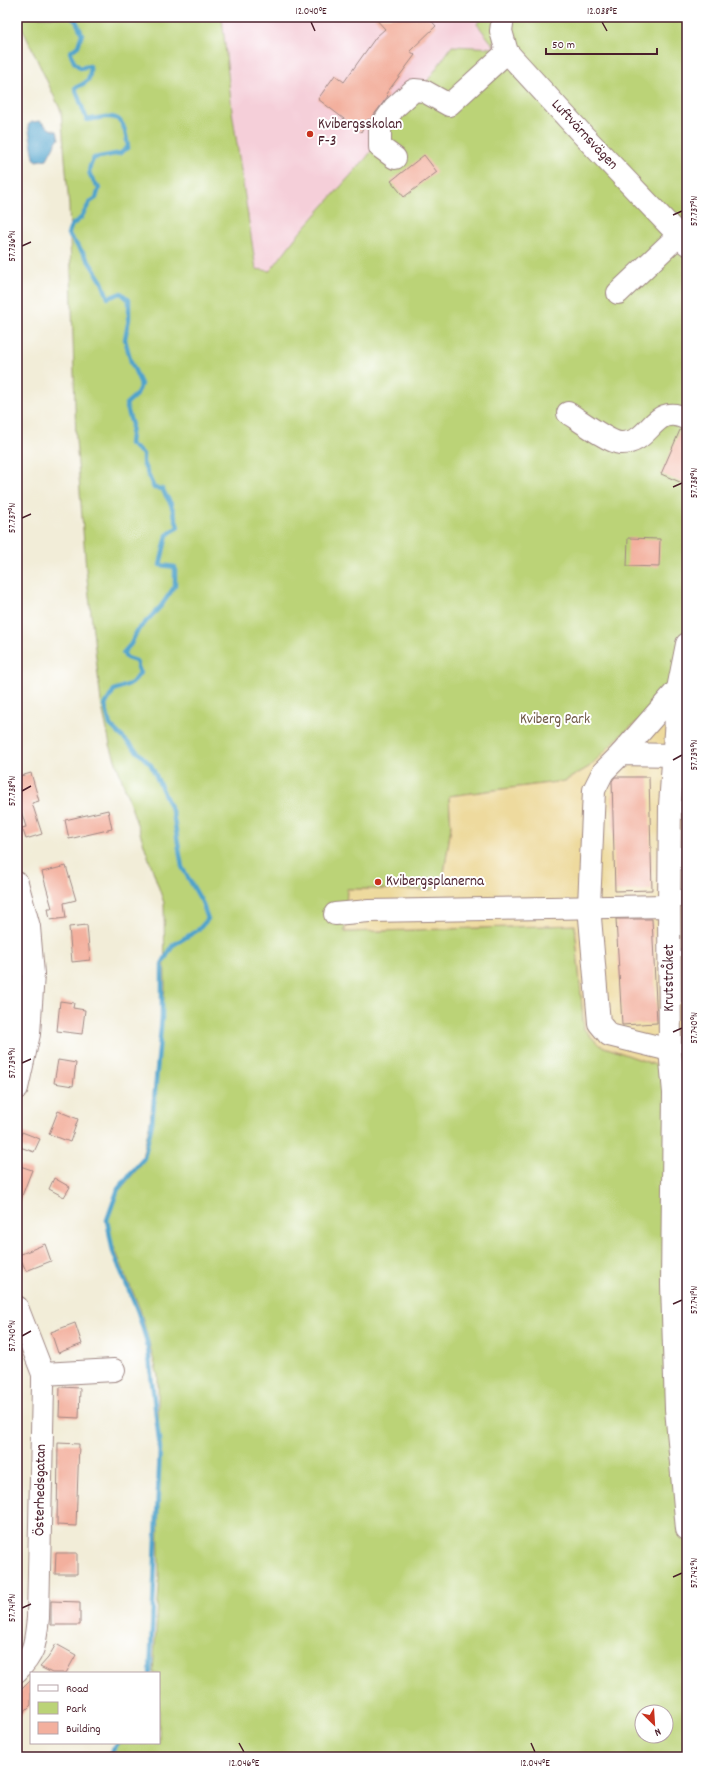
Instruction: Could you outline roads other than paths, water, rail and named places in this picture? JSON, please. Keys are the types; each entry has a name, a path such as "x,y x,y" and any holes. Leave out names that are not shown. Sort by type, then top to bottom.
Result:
{"street":[{"name":"Luftvärnsvägen","path":"503,17 501,31 507,52 583,135 683,240"},
{"path":"395,158 380,147 380,128 394,108 414,90 424,91 449,105 507,52"},
{"path":"618,293 683,240"},
{"path":"569,424 597,431 618,443 636,440 662,416 671,413 687,418"},
{"name":"Krutstråket","path":"687,644 678,689 670,806 669,906 670,1050 674,1093 672,1285 676,1409 687,1529"},
{"path":"670,1050 609,1035 599,1022 589,906 594,790 603,772 621,754 678,689"},
{"path":"621,754 674,755"},
{"path":"17,883 29,927 33,974 29,1034 17,1088"},
{"path":"335,914 369,911 589,906 669,906"},
{"name":"Österhedsgatan","path":"17,1307 43,1374 38,1618 34,1649 26,1662 17,1671"},
{"path":"43,1374 114,1370"}],"water":[{"path":"40,121 50,129 57,131 59,139 47,159 36,161 34,158 28,125 32,122"}],"waterway":[{"path":"71,17 76,21 82,34 78,46 70,52 74,62 80,68 90,66 90,75 88,80 75,88 87,120 106,117 118,119 124,128 128,147 121,153 94,158 89,171 91,177 99,188 96,198 90,202 81,218 72,225 68,234 84,254 102,282 108,298 121,293 129,300 129,319 125,339 131,362 141,384 137,394 126,404 132,425 130,444 143,454 143,463 154,488 162,489 171,504 178,527 167,535 160,565 175,567 175,586 161,606 137,631 131,644 123,653 127,658 136,661 140,673 132,683 114,690 105,705 110,725 151,765 173,813 182,867 202,902 208,919 198,930 173,945 162,964 162,1017 152,1123 144,1158 118,1189 107,1220 113,1252 138,1312 147,1342 160,1448 150,1672"},
{"path":"108,1757 117,1744"}],"place":[{"name":"Kvibergsskolan F-3","path":"310,134"},
{"name":"Kvibergsplanerna","path":"378,882"}],"park label":[{"name":"Kviberg Park","path":"555,720"}]}
